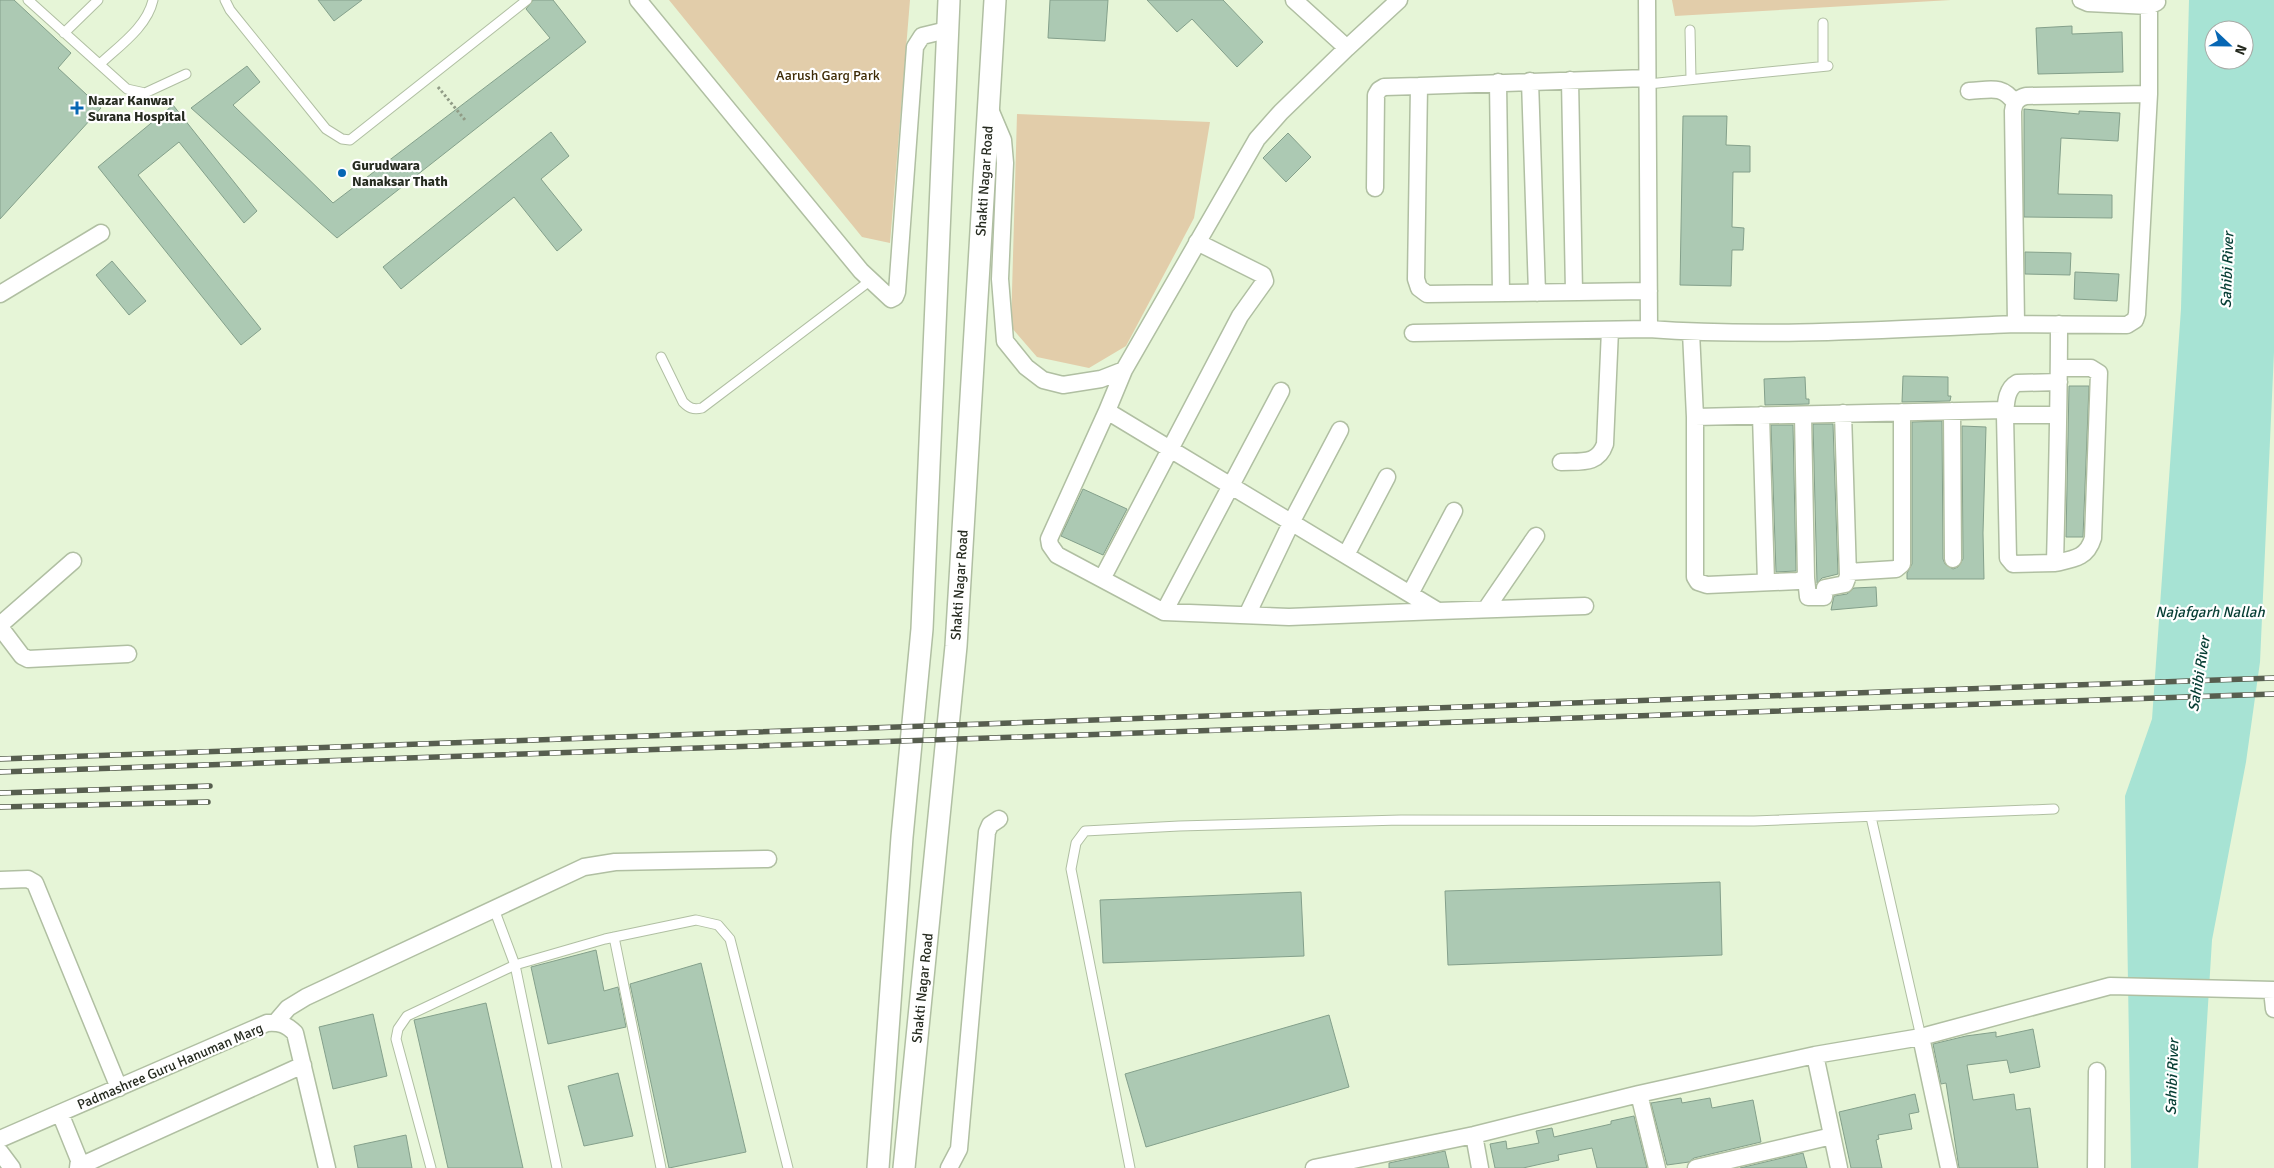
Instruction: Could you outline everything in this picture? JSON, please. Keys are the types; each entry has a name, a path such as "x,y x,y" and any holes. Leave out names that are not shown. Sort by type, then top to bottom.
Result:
{"street":[{"path":"638,0 871,280 886,297 891,299 895,297 915,47 922,36 947,30"},
{"path":"878,1168 902,837 922,630 949,0"},
{"name":"Shakti Nagar Road","path":"904,1168 956,646 995,0"},
{"path":"1294,0 1347,48"},
{"path":"1399,0 1281,112 1257,139 1124,370 1049,540 1050,546 1057,555 1164,612 1289,617 1584,606"},
{"path":"1647,0 1649,330"},
{"path":"1413,333 1610,330 1810,332 2016,324 2127,326 2132,323 2137,314 2154,3 2088,3 2082,0"},
{"path":"1570,80 1574,292"},
{"path":"1374,188 1376,95 1379,90 1384,88 1530,81 1647,81"},
{"path":"1530,81 1537,293"},
{"path":"1498,82 1501,293"},
{"path":"1419,86 1416,279 1419,288 1427,294 1649,292"},
{"path":"1969,91 2001,89 2010,95 2015,103"},
{"path":"2016,324 2013,111 2015,103 2019,98 2026,96 2149,94"},
{"path":"989,106 1003,140 1005,163 1000,279 1005,341 1026,367 1043,380 1063,385 1102,379 1124,370"},
{"path":"0,294 101,233"},
{"path":"1102,579 1240,316 1266,282 1263,275 1197,242"},
{"path":"2056,563 2059,324"},
{"path":"1561,462 1591,460 1601,454 1605,444 1610,330"},
{"path":"1691,332 1695,417 1695,577 1698,582 1707,585 1806,578"},
{"path":"2091,368 2099,374 2093,538 2086,553 2079,558 2056,563 2013,564 2008,558 2005,412 2009,390 2017,383 2059,375 2091,368"},
{"path":"1164,612 1281,391"},
{"path":"1107,411 1231,484 1438,611"},
{"path":"1695,417 1952,411 2058,415"},
{"path":"1952,411 1953,559"},
{"path":"1848,572 1896,570 1902,564 1902,412"},
{"path":"1803,415 1808,598 1824,598 1825,588 1845,584 1848,572 1843,414"},
{"path":"1761,415 1766,582"},
{"path":"1247,616 1292,521 1340,430"},
{"path":"1346,555 1387,477"},
{"path":"1410,594 1454,511"},
{"path":"1486,609 1536,536"},
{"path":"72,561 0,626 22,656 28,659 128,654"},
{"path":"948,1168 960,1148 987,832 990,825 999,819"},
{"path":"276,1022 288,1008 306,997 584,867 616,862 768,859"},
{"path":"0,880 28,879 35,883 119,1088"},
{"path":"1314,1168 1474,1135 1639,1094 1815,1055 1921,1037 2110,986 2273,990 2274,1010"},
{"name":"Padmashree Guru Hanuman Marg","path":"1,1141 60,1113 267,1024 276,1022 287,1025 295,1033 327,1168"},
{"path":"1921,1037 1949,1168"},
{"path":"1815,1055 1839,1168"},
{"path":"60,1113 79,1160 88,1165 303,1066"},
{"path":"2096,1168 2097,1071"},
{"path":"1639,1094 1657,1168"},
{"path":"1474,1135 1480,1168"},
{"path":"1696,1168 1832,1136"},
{"path":"1,1141 12,1168"}],"lane":[{"path":"28,0 127,89 145,93 186,74"},
{"path":"64,33 98,0"},
{"path":"100,64 131,35 150,12 153,0"},
{"path":"225,0 230,10 326,128 342,139 350,140 527,0"},
{"path":"1647,81 1691,79 1825,66 1823,23"},
{"path":"1690,30 1691,79"},
{"path":"661,356 682,402 695,410 702,408 871,280"},
{"path":"1130,1168 1071,869 1076,843 1086,831 1179,826 1401,820 1754,821 2054,809"},
{"path":"1871,817 1921,1037"},
{"path":"494,909 515,965 557,1168"},
{"path":"431,1168 396,1039 398,1030 407,1016 515,965 614,937 696,920 718,925 730,939 788,1168"},
{"path":"614,937 661,1168"}],"path":[{"path":"430,77 465,120"}],"green space":[{"name":"Aarush Garg Park","path":"669,0 910,0 890,243 862,237"},
{"path":"1672,0 1951,0 1675,16"},
{"path":"1017,114 1210,122 1194,218 1126,346 1089,368 1037,357 1011,327"}],"water":[{"path":"2189,0 2274,0 2274,352 2260,662 2246,762 2212,940 2198,1168 2131,1168 2125,796 2152,719 2181,309"}],"building":[{"path":"0,0 14,0 71,53 58,68 101,108 0,219"},
{"path":"318,0 362,0 334,21"},
{"path":"533,0 553,0 586,42 337,238 191,108 247,66 260,82 233,105 333,203 550,38 526,9"},
{"path":"1050,0 1108,0 1105,41 1048,38"},
{"path":"1147,0 1223,0 1263,42 1237,67 1192,19 1177,32"},
{"path":"2072,26 2072,34 2122,32 2123,72 2038,74 2036,28"},
{"path":"173,105 257,211 244,223 179,142 138,175 261,329 241,345 98,167"},
{"path":"2024,109 2079,114 2079,111 2120,113 2118,141 2061,138 2058,194 2112,195 2112,218 2024,217"},
{"path":"1683,116 1727,116 1726,145 1750,146 1750,172 1733,172 1732,227 1744,228 1743,250 1732,250 1731,286 1680,285"},
{"path":"551,132 569,156 541,179 582,230 557,251 514,197 401,289 383,267"},
{"path":"1288,133 1311,157 1286,182 1263,158"},
{"path":"2025,252 2071,253 2070,275 2025,274"},
{"path":"112,261 146,301 129,315 96,275"},
{"path":"2075,272 2119,274 2117,301 2074,299"},
{"path":"1903,376 1948,377 1948,396 1951,396 1950,401 1902,402"},
{"path":"1805,377 1806,399 1809,399 1809,404 1765,405 1764,379"},
{"path":"2069,386 2089,386 2083,537 2066,537"},
{"path":"1942,421 1943,559 1945,564 1953,569 1958,567 1963,559 1962,426 1986,427 1983,533 1984,579 1907,579 1907,573 1912,564 1912,422"},
{"path":"1813,424 1833,424 1838,574 1822,578 1817,583"},
{"path":"1771,425 1793,425 1796,571 1776,572"},
{"path":"1083,489 1127,509 1103,555 1061,536"},
{"path":"1876,587 1877,606 1831,610 1834,596 1847,594 1854,588"},
{"path":"1720,882 1722,955 1448,965 1445,891"},
{"path":"1301,892 1304,956 1103,963 1100,900"},
{"path":"596,950 604,991 618,987 626,1027 548,1044 531,967"},
{"path":"701,963 746,1152 669,1168 630,984"},
{"path":"486,1003 523,1168 448,1168 414,1020"},
{"path":"373,1014 387,1076 333,1089 319,1027"},
{"path":"1329,1015 1349,1087 1146,1147 1125,1074"},
{"path":"2033,1029 2040,1067 2010,1073 2007,1060 1967,1065 1973,1100 2014,1094 2016,1110 2030,1108 2038,1168 1959,1168 1946,1083 1941,1084 1933,1044 1966,1036 1996,1032 1996,1037"},
{"path":"618,1073 633,1136 584,1146 568,1086"},
{"path":"1915,1094 1919,1112 1909,1114 1912,1129 1878,1135 1879,1139 1876,1140 1882,1168 1851,1168 1839,1112"},
{"path":"1681,1098 1682,1103 1710,1098 1712,1108 1753,1100 1761,1142 1694,1158 1689,1162 1667,1165 1651,1103"},
{"path":"1634,1116 1647,1168 1597,1168 1592,1148 1558,1155 1559,1160 1523,1168 1495,1168 1490,1144 1506,1141 1507,1149 1539,1143 1536,1131 1552,1128 1554,1137 1611,1124 1611,1121"},
{"path":"406,1135 412,1168 358,1168 354,1146"},
{"path":"1445,1151 1449,1168 1389,1168 1389,1163"},
{"path":"1803,1153 1807,1168 1740,1168"}],"railway":[{"path":"0,759 2274,678"},
{"path":"0,772 2274,694"},
{"path":"0,793 210,786"},
{"path":"0,807 208,802"}],"place":[{"name":"Nazar Kanwar Surana Hospital","path":"77,108"},
{"name":"Gurudwara Nanaksar Thath","path":"342,173"}],"water label":[{"name":"Sahibi River","path":"2227,270"},
{"name":"Najafgarh Nallah","path":"2210,612"},
{"name":"Sahibi River","path":"2199,674"},
{"name":"Sahibi River","path":"2172,1077"}]}
